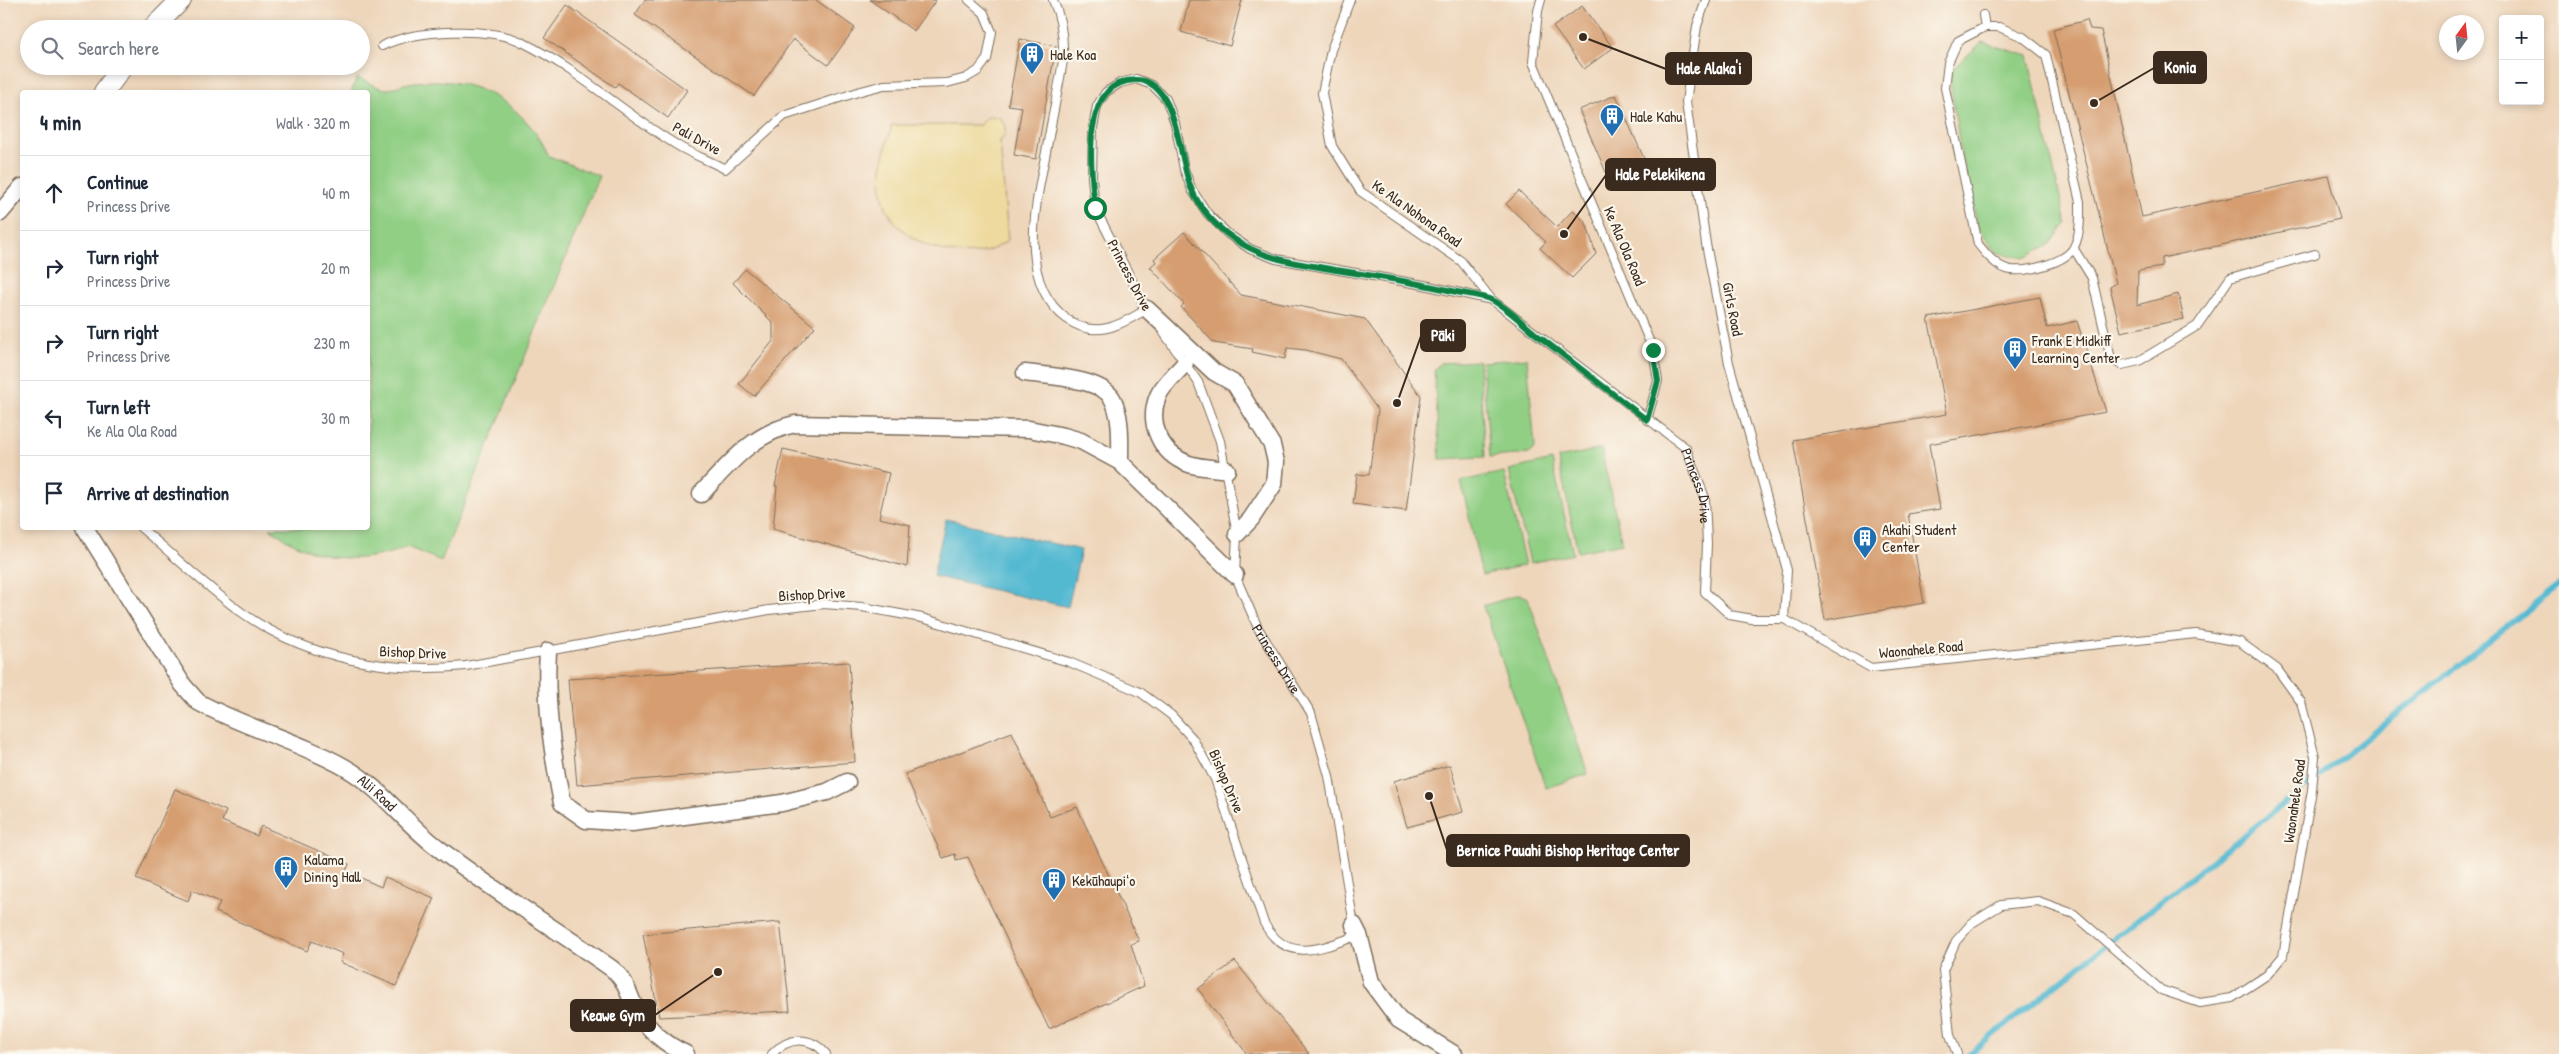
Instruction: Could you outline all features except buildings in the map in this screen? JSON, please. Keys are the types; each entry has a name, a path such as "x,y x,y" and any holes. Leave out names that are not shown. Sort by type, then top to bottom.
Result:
{"street":[{"path":"161,20 181,0"},
{"path":"105,90 116,75"},
{"path":"0,213 20,189"},
{"path":"1147,309 1214,372 1235,384 1272,445 1276,462 1274,484 1251,519 1236,534"},
{"path":"1185,363 1159,394 1152,416 1158,437 1171,454 1189,464 1227,470"},
{"path":"1025,373 1081,382 1105,390 1111,397 1118,418 1120,462"},
{"path":"702,494 752,441 781,427 795,424 1029,429 1064,436 1081,442 1120,462 1234,574"},
{"name":"Alii Road","path":"86,530 183,685 198,702 334,762 365,780 409,824 437,848 525,912 613,970 626,986 636,1010 655,1034 686,1054"},
{"path":"548,651 546,678 552,754 562,802 586,820 632,823 718,814 791,801 828,792 847,782"},
{"name":"Princess Drive","path":"1356,930 1371,982 1399,1020 1454,1054"}],"lane":[{"name":"Pali Drive","path":"382,46 396,39 422,34 470,32 502,36 524,43 605,94 680,147 725,168 784,116 884,85 947,83 966,78 978,71 987,59 992,32 984,14 969,0"},
{"path":"1052,0 1057,10 1064,43 1063,61 1037,201 1034,254 1042,285 1062,316 1084,328 1096,331 1108,329 1147,309"},
{"name":"Ke Ala Nohona Road","path":"1350,0 1331,50 1322,93 1332,146 1360,191 1461,261 1492,300"},
{"name":"Ke Ala Ola Road","path":"1542,0 1538,10 1533,62 1653,350 1658,381 1647,420"},
{"name":"Girls Road","path":"1706,0 1697,26 1686,102 1706,244 1729,363 1787,570 1784,619"},
{"path":"1983,15 1985,28"},
{"path":"1999,27 2023,37 2046,55 2080,202 2080,226 2074,249 2052,265 2010,270 1991,260 1978,244 1945,88 1948,63 1958,41 1985,28 1999,27"},
{"name":"Princess Drive","path":"1356,930 1329,776 1312,713 1258,628 1234,574 1236,534 1227,470 1210,411 1198,382 1147,309 1095,208 1092,178 1093,128 1097,106 1106,92 1120,83 1136,79 1152,85 1166,99 1175,123 1184,169 1192,190 1215,223 1240,242 1276,259 1424,284 1492,300 1686,448 1705,498 1707,544 1705,592 1730,615 1752,619 1784,619"},
{"path":"2074,249 2092,278 2111,359 2122,365 2138,361 2197,326 2230,278 2315,254"},
{"name":"Bishop Drive","path":"143,530 244,614 295,641 334,655 384,666 441,668 548,651 769,610 833,604 872,608 922,618 1068,662 1140,692 1171,715 1193,739 1215,779 1264,923 1272,935 1283,944 1303,950 1317,950 1356,930"},
{"name":"Waonahele Road","path":"1784,619 1871,668 2196,634 2240,642 2276,669 2301,702 2315,756 2312,790 2283,956 2267,975 2232,998 2200,1003 2160,990 2074,914 2038,901 2001,905 1972,923 1956,941 1943,970 1950,1035 1957,1054"},
{"path":"772,1054 787,1042 798,1040 818,1046 826,1054"}],"shaded area":[{"path":"0,0 2559,0 2559,1054 0,1054"}],"green space":[{"path":"1982,42 2028,56 2066,224 2048,246 2024,258 1995,252 1978,226 1961,155 1949,72"},
{"path":"357,78 386,89 408,83 434,81 453,82 471,86 503,101 517,112 540,140 549,156 599,176 441,561 407,547 371,557 336,557 302,547 285,539 273,530 370,530 370,90 352,90"},
{"path":"1527,358 1535,447 1529,454 1490,457 1482,362"},
{"path":"1479,361 1485,457 1440,459 1434,370 1440,363"},
{"path":"1601,449 1622,543 1578,552 1558,458"},
{"path":"1552,460 1573,554 1530,563 1509,470"},
{"path":"1504,472 1525,565 1482,575 1461,481"},
{"path":"1520,594 1528,598 1588,774 1546,788 1483,606"}],"sand":[{"path":"991,116 1000,118 1005,127 1004,136 1000,141 1008,240 987,251 968,254 936,249 907,234 895,222 887,209 882,193 882,167 892,125 980,125 984,119"}],"water":[{"path":"946,519 1081,550 1068,607 933,576"}],"waterway":[{"path":"1969,1054 2559,585"}],"place":[{"name":"Hale Alaka'i","path":"1583,37"},
{"name":"Hale Koa","path":"1032,75"},
{"name":"Konia","path":"2094,103"},
{"name":"Hale Kahu","path":"1612,137"},
{"name":"Hale Pelekikena","path":"1564,234"},
{"name":"Frank E Midkiff Learning Center","path":"2015,370"},
{"name":"Pāki","path":"1397,403"},
{"name":"Akahi Student Center","path":"1865,559"},
{"name":"Bernice Pauahi Bishop Heritage Center","path":"1429,796"},
{"name":"Kalama Dining Hall","path":"286,889"},
{"name":"Kekūhaupiʻo","path":"1054,901"},
{"name":"Keawe Gym","path":"718,972"}],"route":[{"path":"1095,208 1092,156 1093,128 1097,106 1106,92 1120,83 1136,79 1152,85 1166,99 1175,123 1184,169 1192,190 1207,213 1228,234 1250,248 1276,259 1289,262 1424,284 1492,300 1647,420 1658,381 1653,350"}]}
